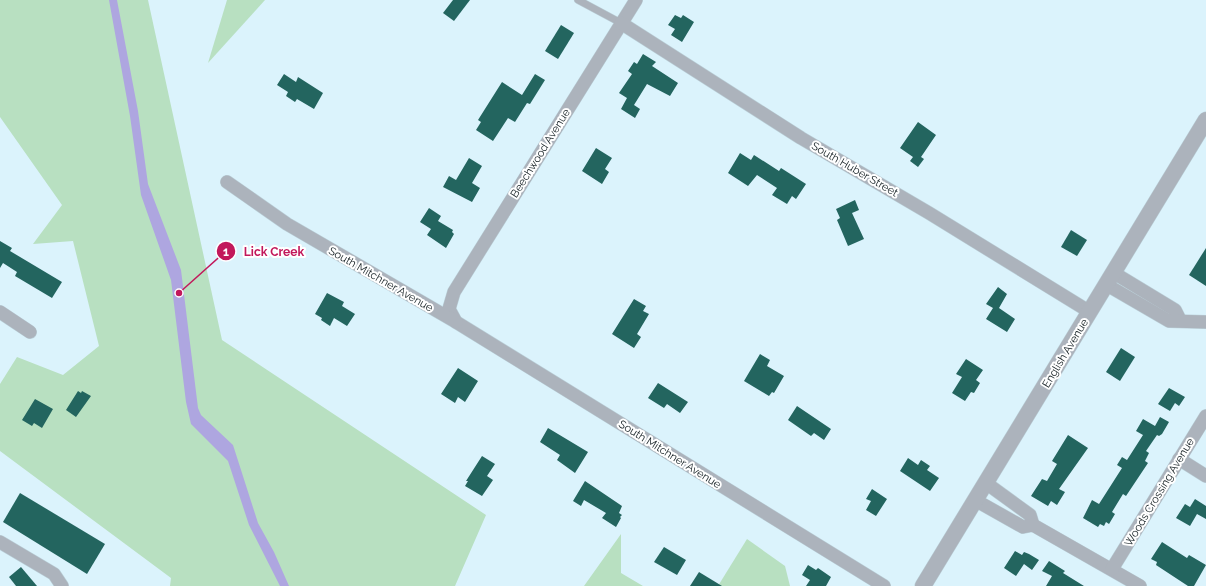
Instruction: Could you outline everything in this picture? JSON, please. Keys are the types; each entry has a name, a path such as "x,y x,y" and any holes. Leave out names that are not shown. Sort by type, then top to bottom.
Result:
{"street":[{"name":"Beechwood Avenue","path":"449,309 454,292 636,0"},
{"name":"South Huber Street","path":"621,23 801,138 929,213 1090,312"},
{"name":"English Avenue","path":"923,586 1111,279 1206,120"},
{"name":"South Mitchner Avenue","path":"227,182 287,224 456,322 884,586"},
{"path":"1111,279 1169,321 1180,320 1206,322"},
{"name":"South Mitchner Avenue","path":"449,309 456,322"},
{"path":"0,312 30,332"},
{"name":"Woods Crossing Avenue","path":"1112,569 1206,416"},
{"path":"1179,459 1206,476"},
{"path":"986,483 1030,515 1033,525"},
{"path":"976,500 1023,527 1033,525 1140,586"},
{"path":"0,542 54,574 64,586"}],"lane":[{"path":"578,0 621,23"}],"green space":[{"path":"0,0 148,0 222,340 486,515 455,586 170,586 171,578 0,451 0,384 17,357 63,375 99,346 73,241 33,244 62,205 0,117"},
{"path":"227,0 265,0 208,63"},
{"path":"621,534 621,573 643,586 584,586"},
{"path":"747,539 785,566 790,586 718,586"}],"shaded area":[{"path":"109,0 117,0 138,111 148,184 181,270 198,408 201,415 233,445 258,523 274,552 289,586 280,586 249,525 228,461 191,424 186,402 171,280 141,195 130,116"}],"building":[{"path":"453,0 470,0 454,21 443,13"},
{"path":"675,15 681,18 683,15 694,22 682,42 671,35 675,29 668,25"},
{"path":"561,25 574,33 558,59 545,51"},
{"path":"643,54 656,62 652,66 678,83 670,96 647,84 634,105 640,109 635,118 621,109 627,98 619,93 632,74 628,71 634,62 637,64"},
{"path":"284,74 296,82 298,77 323,93 314,109 297,99 295,102 286,96 288,92 277,85"},
{"path":"535,74 545,80 530,104 527,103 515,122 508,118 493,141 476,130 481,122 478,120 502,82 522,95"},
{"path":"918,122 936,135 921,157 924,159 918,167 910,161 913,157 900,148"},
{"path":"596,148 612,158 605,169 609,172 602,184 582,171"},
{"path":"740,153 751,160 754,155 779,171 781,168 806,184 796,199 792,196 787,204 772,195 777,188 757,175 748,186 728,173"},
{"path":"469,158 482,166 472,183 480,188 472,202 443,187 449,176 456,180"},
{"path":"855,200 859,210 852,213 864,239 848,246 837,220 840,218 836,209"},
{"path":"429,208 441,216 438,221 453,230 452,232 454,234 446,248 427,235 431,229 420,222"},
{"path":"1071,230 1087,240 1077,256 1061,247"},
{"path":"0,241 12,248 10,251 62,282 52,298 15,276 17,272 3,263 0,268"},
{"path":"1206,248 1206,286 1189,275"},
{"path":"998,287 1007,294 999,308 1015,319 1007,332 986,319 993,308 986,304"},
{"path":"327,293 344,302 342,306 355,314 347,326 334,318 330,326 321,320 322,318 315,314"},
{"path":"634,299 646,306 643,311 649,314 637,334 641,337 634,348 612,334"},
{"path":"1121,348 1135,357 1120,381 1106,372"},
{"path":"760,354 770,360 767,366 784,376 774,393 772,392 769,396 744,381"},
{"path":"966,359 983,370 976,380 980,383 974,393 971,392 965,401 952,393 962,377 956,374"},
{"path":"458,368 478,381 465,402 458,397 455,403 441,394"},
{"path":"658,383 688,402 680,413 667,404 664,408 648,398"},
{"path":"1169,388 1185,397 1179,406 1175,403 1170,411 1158,404"},
{"path":"78,391 81,393 82,391 91,396 76,417 66,410"},
{"path":"35,399 53,409 42,428 34,423 32,426 22,420"},
{"path":"797,406 831,429 824,440 814,433 811,436 788,420"},
{"path":"1160,417 1169,422 1162,434 1159,436 1157,435 1146,451 1149,453 1145,461 1148,463 1126,496 1123,494 1112,512 1115,514 1109,524 1106,522 1104,526 1100,524 1098,527 1083,518 1092,500 1099,504 1122,468 1117,465 1122,457 1127,460 1143,435 1136,431 1143,419 1155,426"},
{"path":"548,428 588,452 575,473 557,460 560,455 540,442"},
{"path":"1068,435 1088,448 1059,489 1065,492 1057,505 1051,501 1048,506 1031,496 1042,479 1047,481 1057,464 1052,461"},
{"path":"482,456 495,464 487,476 493,480 482,496 465,486 468,481 466,481"},
{"path":"908,458 918,465 921,460 930,466 927,470 939,478 930,491 900,471"},
{"path":"585,481 622,506 619,513 622,515 616,527 602,518 606,513 584,500 581,506 573,501"},
{"path":"872,489 887,499 876,516 866,510 871,501 866,499"},
{"path":"20,493 105,544 87,574 3,522"},
{"path":"1195,499 1206,506 1206,519 1197,514 1190,526 1176,518 1185,504 1190,507"},
{"path":"1162,542 1187,558 1189,555 1206,565 1194,586 1188,586 1156,565 1157,562 1151,559"},
{"path":"664,547 686,560 677,575 654,562"},
{"path":"1015,551 1022,555 1024,552 1039,560 1032,570 1024,564 1016,576 1004,568"},
{"path":"1049,561 1065,571 1063,573 1084,586 1046,586 1052,576 1042,571"},
{"path":"808,565 816,570 818,568 831,577 826,586 806,586 810,580 802,575"},
{"path":"21,567 37,586 16,586 9,577"},
{"path":"699,572 722,586 690,586"}],"place":[{"name":"Lick Creek","path":"179,293"}]}
